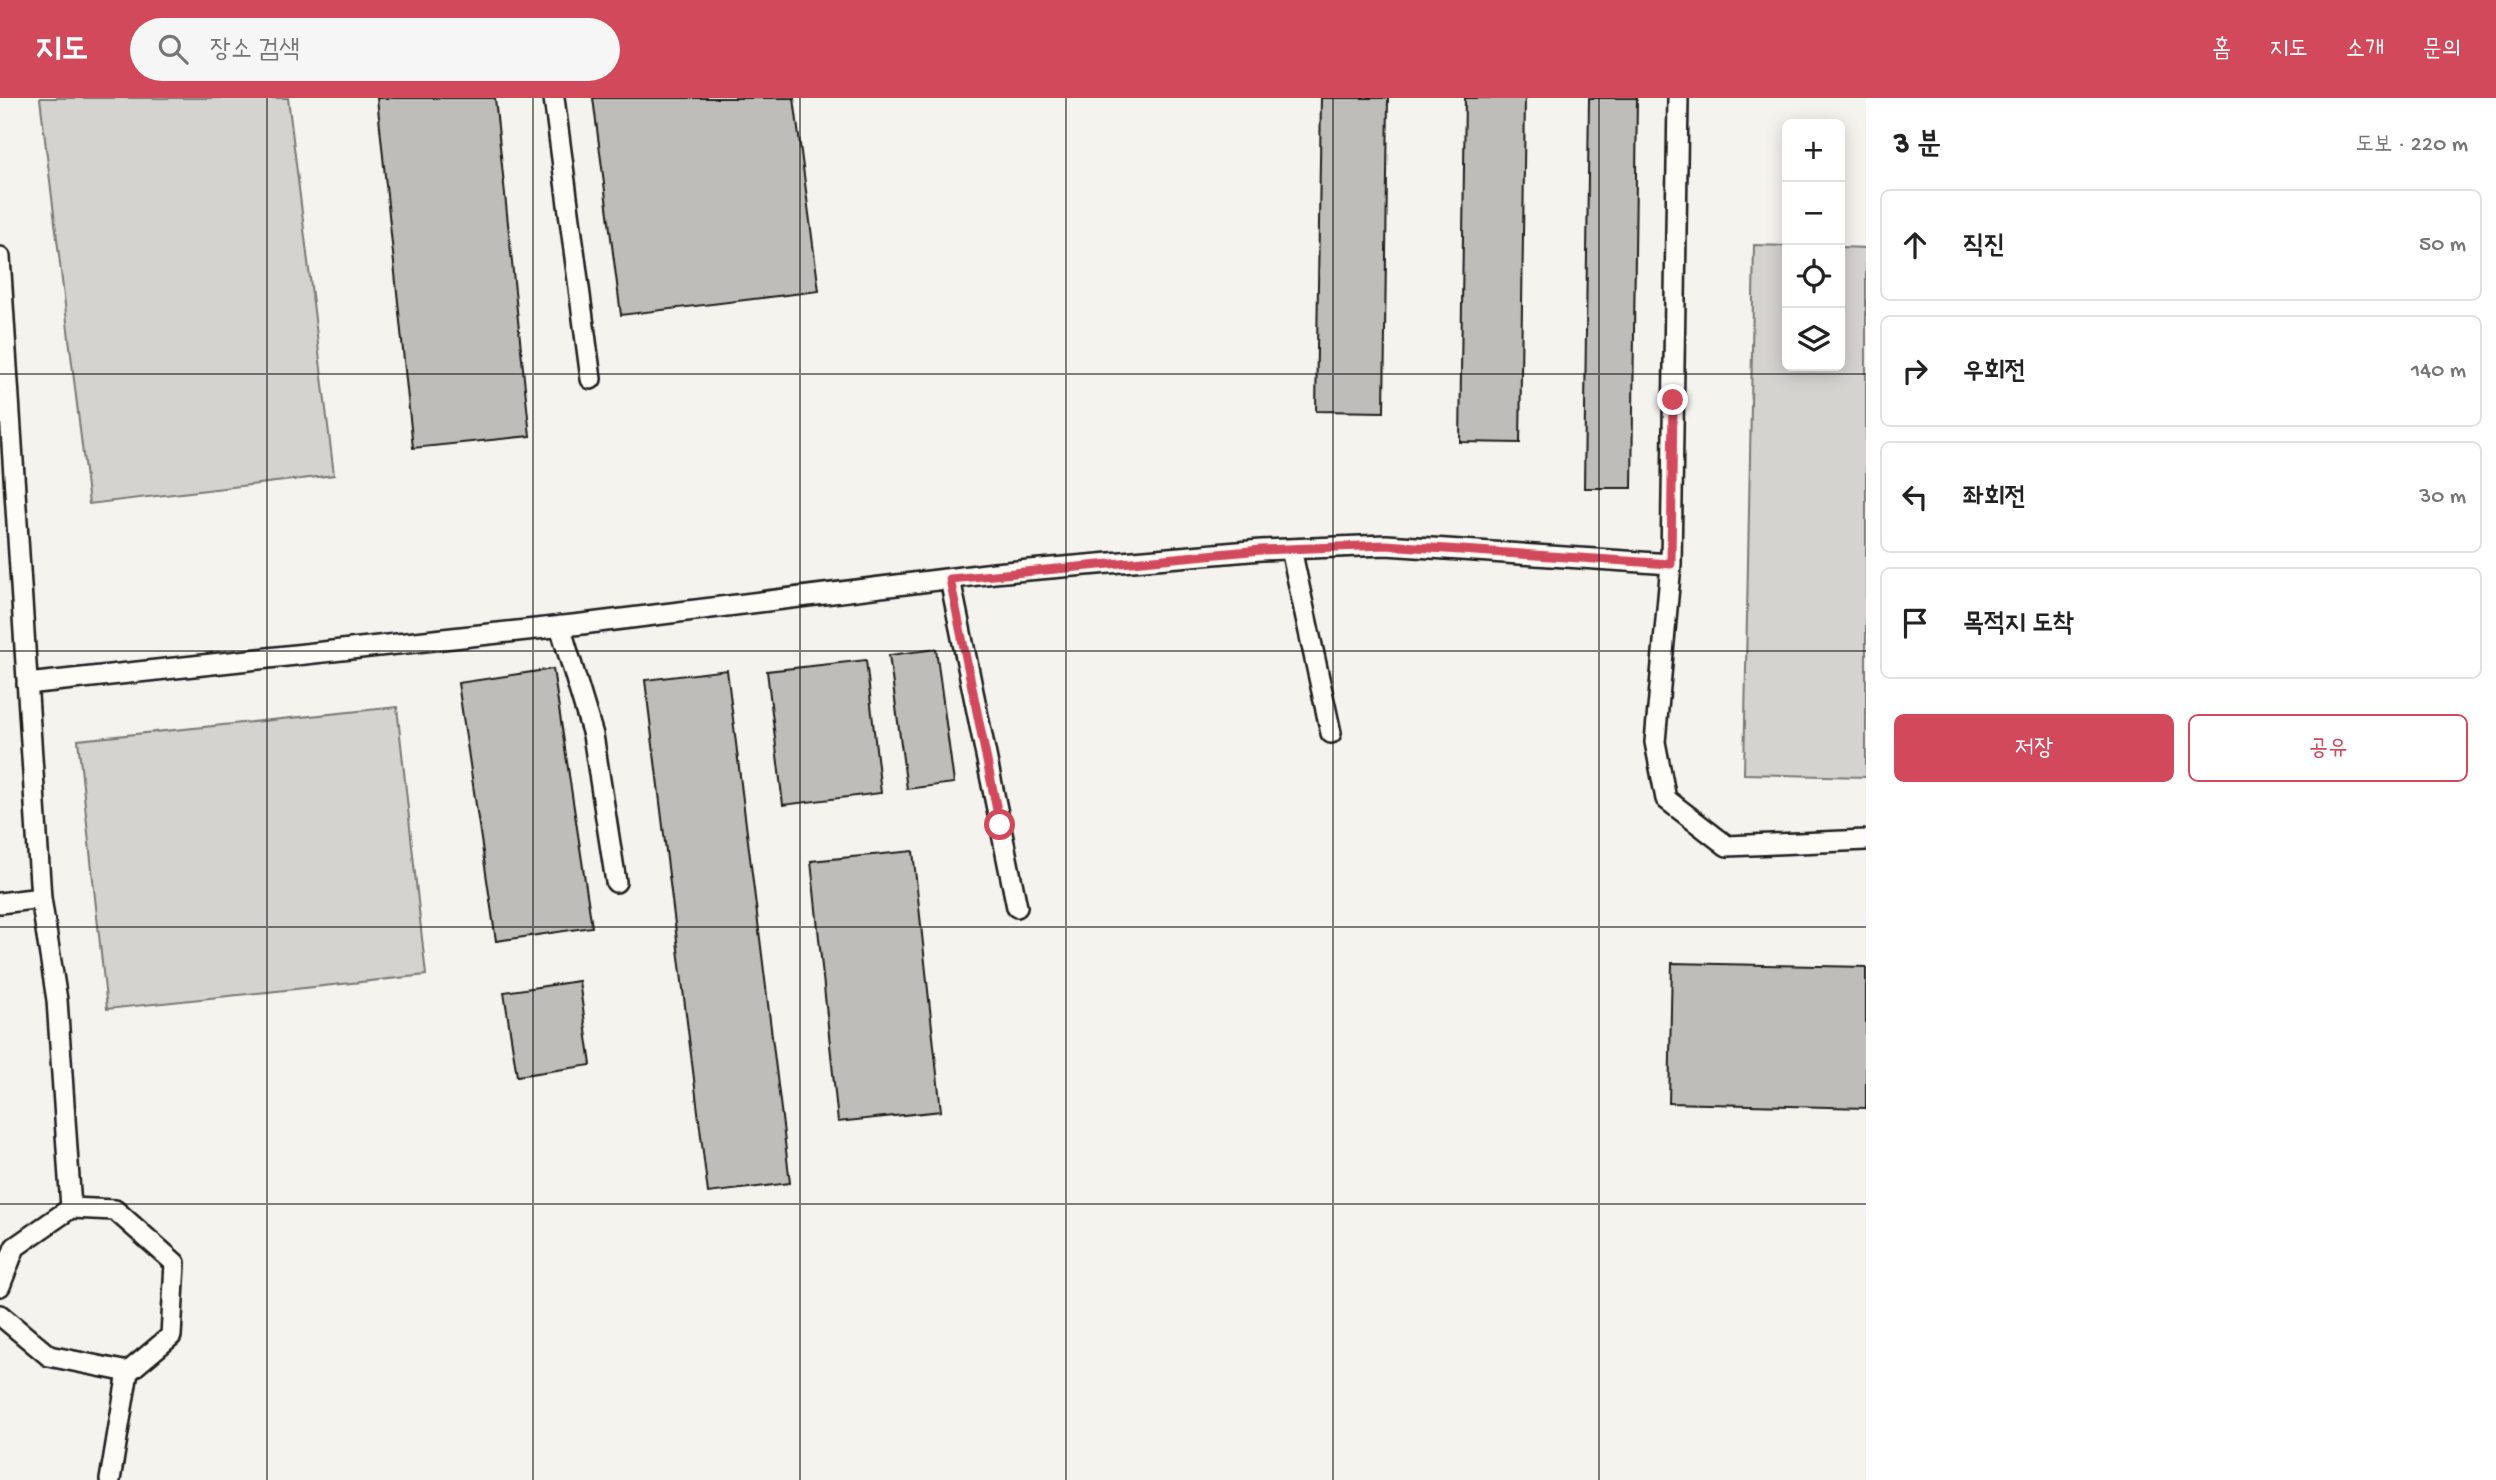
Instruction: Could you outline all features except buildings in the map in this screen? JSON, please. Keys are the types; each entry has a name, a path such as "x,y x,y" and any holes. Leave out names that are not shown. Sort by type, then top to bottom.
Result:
{"lane":[{"path":"554,98 591,379"},
{"path":"1678,98 1671,564 1655,742 1665,799 1727,846 1866,840"},
{"path":"0,247 41,898 57,1000 71,1208"},
{"path":"27,684 560,626 950,579 1291,549 1386,545 1671,564"},
{"path":"1291,549 1331,733"},
{"path":"950,579 1017,907"},
{"path":"560,626 593,735 616,882"},
{"path":"0,903 41,898"},
{"path":"0,1286 15,1247 71,1208 115,1210 175,1264 171,1336 128,1373 110,1480"},
{"path":"0,1315 49,1356 128,1373"}],"shaded area":[{"path":"40,98 288,98 334,475 89,504"},
{"path":"1754,245 1782,246 1782,371 1845,371 1845,247 1866,248 1866,777 1744,774"},
{"path":"397,707 426,975 107,1009 78,740"}],"route":[{"path":"1000,825 950,579 1261,550 1386,545 1671,564 1673,400"}]}
